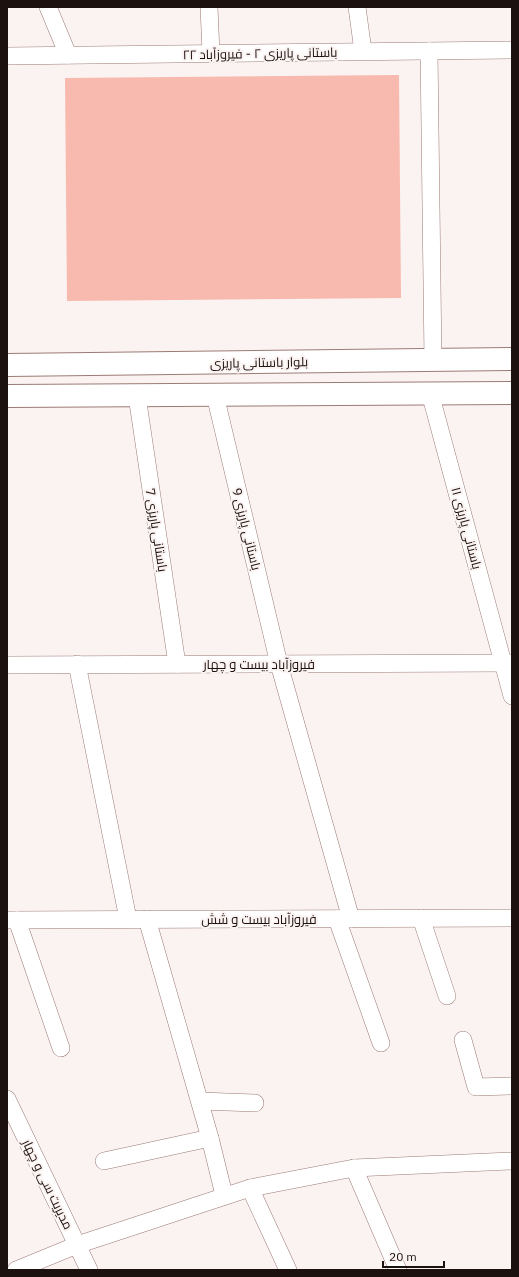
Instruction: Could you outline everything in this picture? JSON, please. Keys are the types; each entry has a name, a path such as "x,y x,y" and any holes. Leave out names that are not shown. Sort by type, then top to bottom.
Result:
{"main road":[{"name":"بلوار باستانی پاریزی","path":"7,365 512,360"},
{"path":"7,396 512,393"}],"street":[{"path":"48,7 68,55"},
{"path":"209,7 211,53"},
{"path":"358,7 363,51"},
{"path":"429,50 433,360"},
{"name":"باستانی پاریزی ۲ - فیروزآباد ۲۲","path":"7,56 512,50"},
{"name":"باستانی پاریزی ۱۱","path":"430,393 508,663 512,696"},
{"name":"باستانی پاریزی 9","path":"215,395 279,664 344,919 381,1043"},
{"name":"باستانی پاریزی 7","path":"137,396 177,664"},
{"name":"فیروزآباد بیست و چهار","path":"7,665 508,663"},
{"path":"77,664 128,919"},
{"path":"421,918 447,996"},
{"name":"فیروزآباد بیست و شش","path":"12,920 512,918"},
{"path":"147,919 200,1101 224,1195"},
{"path":"12,920 61,1048"},
{"path":"463,1040 476,1087 512,1086"},
{"name":"مدیریت سی و چهار","path":"7,1099 89,1270"},
{"path":"200,1101 255,1103"},
{"path":"104,1161 210,1138"},
{"path":"16,1270 77,1245 224,1195 250,1188 354,1168 512,1161"},
{"path":"354,1168 398,1270"},
{"path":"250,1188 288,1270"}],"shaded area":[{"path":"399,75 401,298 67,301 65,78"}]}
